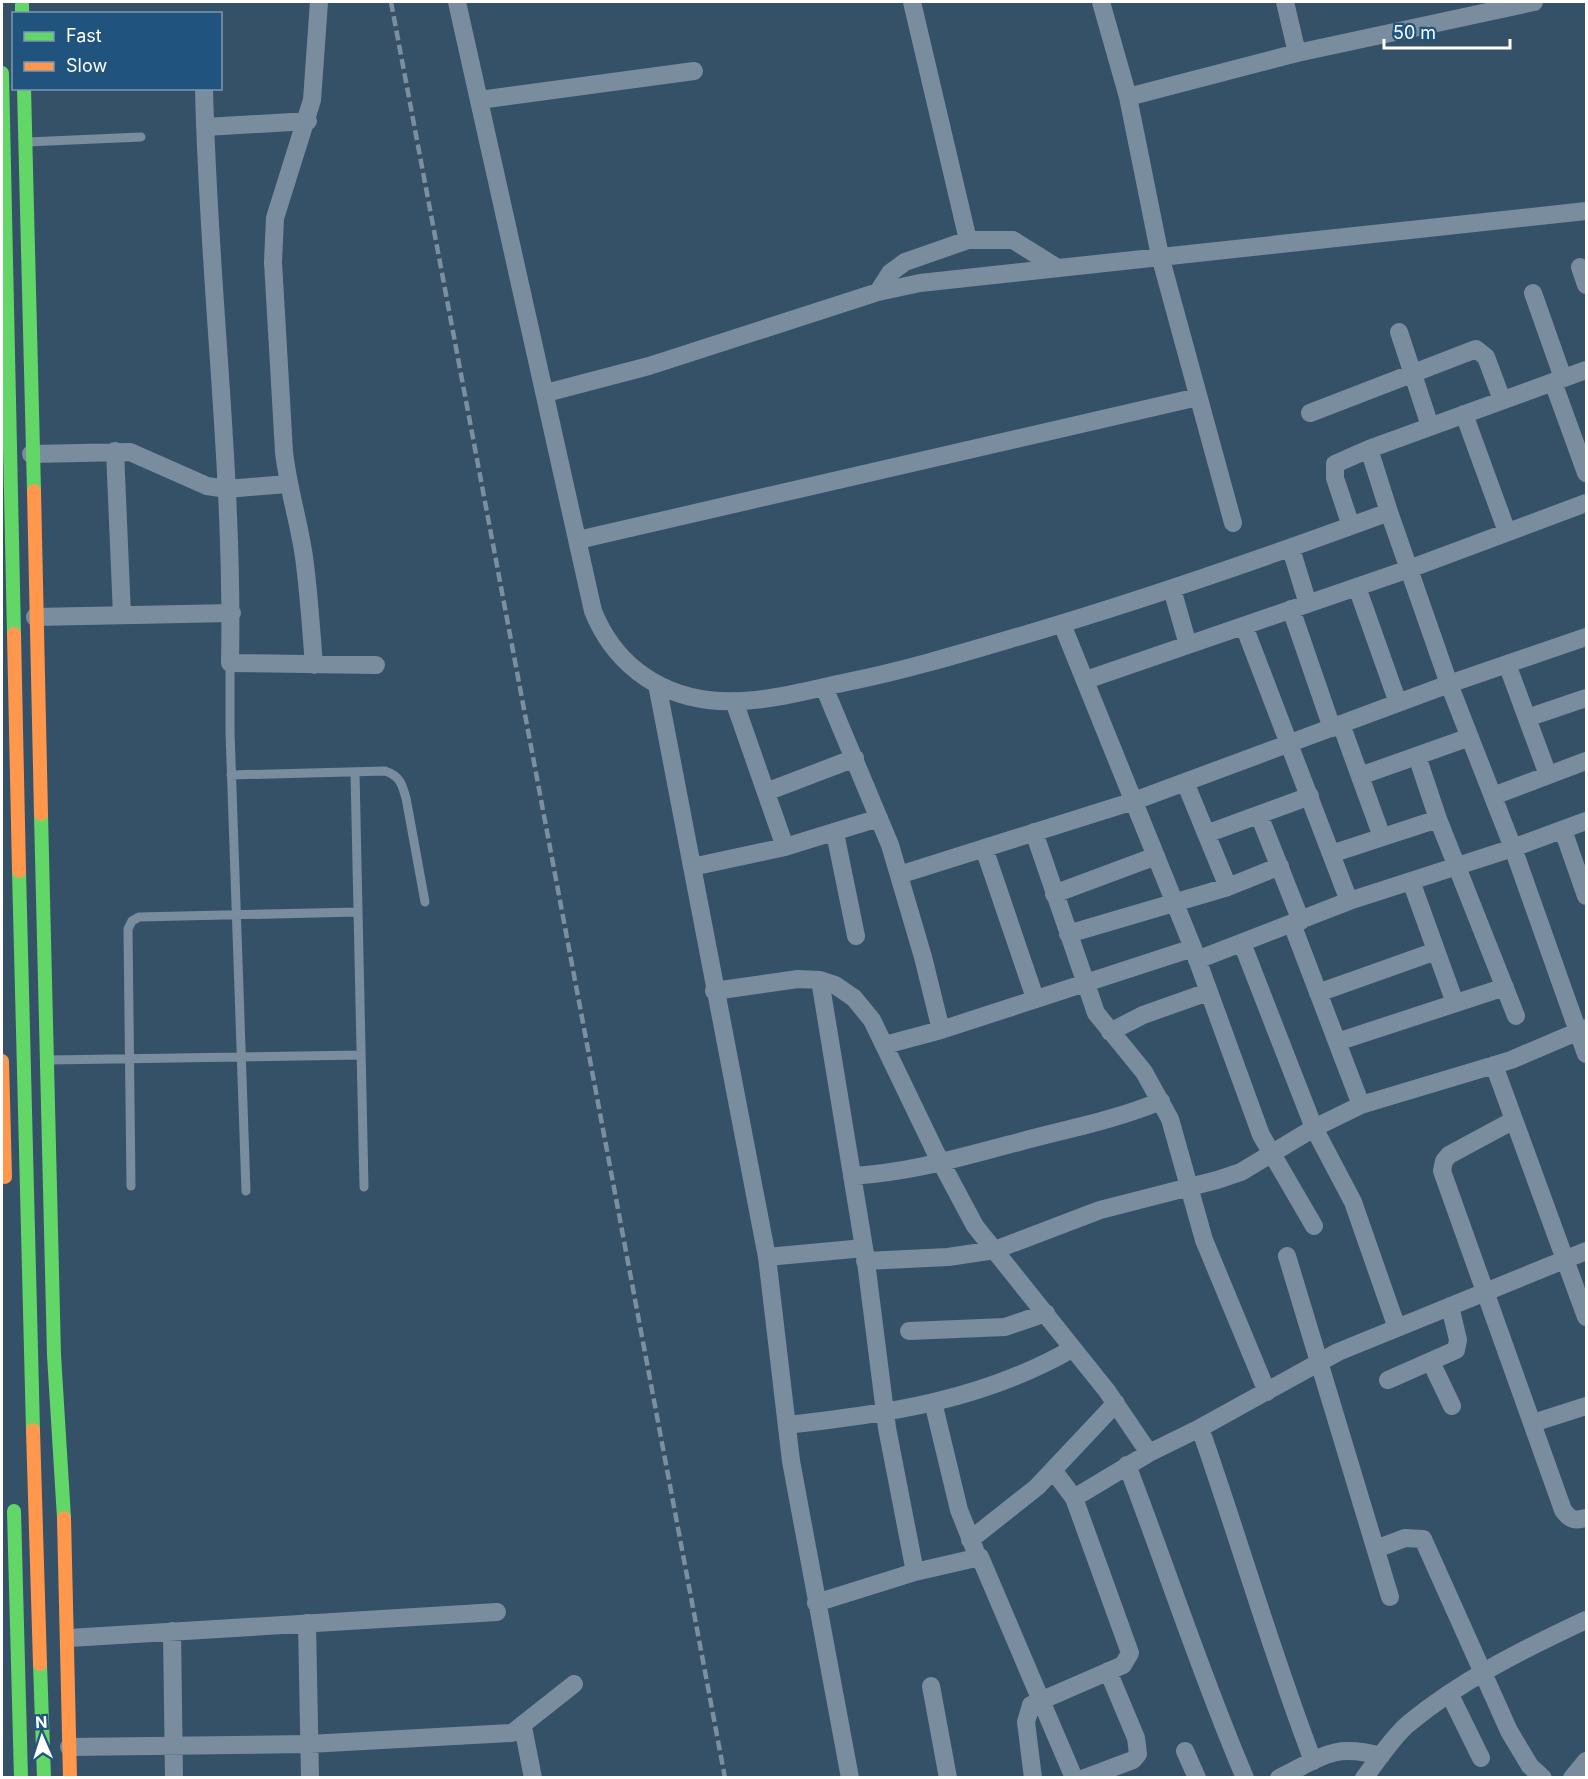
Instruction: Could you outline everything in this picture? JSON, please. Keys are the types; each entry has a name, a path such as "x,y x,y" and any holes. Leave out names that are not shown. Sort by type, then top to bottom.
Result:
{"main road":[{"path":"2,73 29,1309 44,1778"},
{"path":"24,90 54,1355 63,1471 63,1548 69,1638 70,1778"},
{"path":"2,146 25,142"},
{"path":"2,1061 5,1192"},
{"path":"14,1502 21,1778"}],"street":[{"path":"314,665 304,558 297,516 287,484 273,262 275,218 308,121 312,100 319,2"},
{"path":"457,2 593,611 601,631 612,648 631,668 657,684 684,695 734,701 824,687 896,672 1062,624 1172,589 1389,513"},
{"path":"912,2 968,240"},
{"path":"1101,2 1128,97 1160,256 1233,524"},
{"path":"1285,2 1298,53"},
{"path":"1128,97 1469,8 1534,2"},
{"path":"479,100 694,71"},
{"path":"204,90 209,244 227,489 232,613 230,663 376,665"},
{"path":"205,127 308,121"},
{"path":"546,393 649,366 879,292 920,283 1587,211"},
{"path":"879,292 890,273 905,262 968,240 1013,240 1056,267"},
{"path":"1580,267 1587,285"},
{"path":"1533,293 1587,473"},
{"path":"1399,332 1430,426"},
{"path":"1310,413 1476,349 1486,357 1502,400"},
{"path":"1351,526 1335,478 1335,464 1430,426 1587,370"},
{"path":"578,540 1198,397"},
{"path":"1464,414 1508,532"},
{"path":"1370,449 1389,513 1449,684 1583,1030 1587,1054"},
{"path":"115,451 122,615"},
{"path":"31,454 130,452 196,483 227,489 287,484"},
{"path":"1086,680 1586,506"},
{"path":"1291,549 1299,607 1336,726 1360,776 1382,837"},
{"path":"1357,587 1398,703"},
{"path":"1172,589 1188,645"},
{"path":"35,617 232,613"},
{"path":"1062,624 1195,954 1248,1103 1272,1155 1314,1226"},
{"path":"1244,626 1349,901"},
{"path":"899,875 1134,801 1449,684 1587,637"},
{"path":"1507,664 1548,776"},
{"path":"657,684 714,991 767,1257 787,1425 816,1603 850,1778"},
{"path":"824,687 879,818 899,875 941,1030"},
{"path":"734,701 785,848"},
{"path":"1527,718 1585,703"},
{"path":"1360,776 1470,737"},
{"path":"1418,756 1438,819 1516,1016"},
{"path":"766,792 855,758"},
{"path":"1493,796 1587,761"},
{"path":"1185,782 1228,887"},
{"path":"1206,834 1310,796"},
{"path":"1259,815 1280,866 1318,993 1361,1105"},
{"path":"692,867 785,848 879,818"},
{"path":"1331,854 1438,819"},
{"path":"885,1045 941,1030 1084,982 1242,943 1349,901 1457,867 1587,821"},
{"path":"1563,830 1587,896"},
{"path":"1034,832 1096,1013 1144,1072 1170,1119 1203,1240 1267,1392"},
{"path":"835,833 856,936"},
{"path":"984,848 1035,998"},
{"path":"1054,894 1156,856"},
{"path":"1068,934 1228,887 1280,866"},
{"path":"1411,881 1455,1003"},
{"path":"1242,943 1314,1128 1353,1202 1397,1328"},
{"path":"1318,993 1436,951"},
{"path":"714,991 798,978 820,980 835,985 854,998 872,1020 975,1226 1116,1403 1149,1453"},
{"path":"820,980 865,1255 885,1412 899,1499 915,1572"},
{"path":"1337,1042 1505,987"},
{"path":"1110,1032 1143,1016 1208,992"},
{"path":"767,1257 865,1255 948,1257 995,1250 1100,1210 1241,1172 1314,1128 1361,1105 1494,1065 1583,1030"},
{"path":"1494,1065 1564,1261 1587,1317"},
{"path":"852,1176 890,1174 942,1164 1127,1115 1161,1101"},
{"path":"1514,1120 1449,1155 1444,1161 1442,1171 1563,1510 1568,1517 1576,1520 1587,1518"},
{"path":"1074,1498 1127,1465 1267,1392 1318,1362 1587,1251"},
{"path":"1287,1256 1390,1597"},
{"path":"1388,1380 1456,1350 1458,1340 1450,1306"},
{"path":"909,1331 1005,1328 1046,1313"},
{"path":"787,1425 885,1412 980,1391 1019,1377 1072,1349"},
{"path":"1431,1362 1452,1406"},
{"path":"933,1402 945,1463 970,1540 980,1557 1074,1778"},
{"path":"970,1540 1019,1503 1116,1403"},
{"path":"1533,1423 1587,1406"},
{"path":"1200,1428 1244,1554 1268,1640 1313,1761"},
{"path":"1127,1465 1173,1584 1217,1711 1245,1778"},
{"path":"1033,1778 1027,1713 1031,1705 1039,1699 1108,1671 1128,1659 1128,1643 1074,1498 1053,1470"},
{"path":"1376,1549 1416,1536 1424,1539 1509,1731 1530,1766 1543,1778"},
{"path":"816,1603 915,1572 980,1557"},
{"path":"69,1638 497,1612"},
{"path":"1364,1778 1407,1725 1506,1658 1587,1620"},
{"path":"307,1623 309,1778"},
{"path":"172,1631 174,1778"},
{"path":"1085,1778 1133,1760 1138,1754 1136,1738 1108,1671"},
{"path":"69,1747 309,1744 512,1733 523,1727 574,1684"},
{"path":"931,1686 948,1778"},
{"path":"1450,1695 1481,1758"},
{"path":"523,1727 533,1778"},
{"path":"1288,1776 1313,1761 1343,1750 1356,1749 1382,1756"},
{"path":"1185,1751 1197,1778"},
{"path":"1572,1778 1587,1761"}],"lane":[{"path":"25,142 141,137"},
{"path":"230,663 231,775 246,1191"},
{"path":"231,775 385,771 395,774 402,783 425,902"},
{"path":"355,772 364,1187"},
{"path":"131,1186 128,929 132,921 139,917 358,912"},
{"path":"46,1060 361,1055"}],"railway":[{"path":"391,2 725,1778"}],"traffic: fast":[{"path":"22,2 22,12"},
{"path":"2,73 14,634"},
{"path":"24,90 34,491"},
{"path":"41,814 54,1355 64,1518"},
{"path":"19,871 33,1430"},
{"path":"14,1511 21,1778"},
{"path":"40,1664 44,1778"}],"traffic: slow":[{"path":"34,491 41,814"},
{"path":"14,634 19,871"},
{"path":"2,1061 5,1177"},
{"path":"33,1430 40,1664"},
{"path":"64,1518 70,1778"}]}
